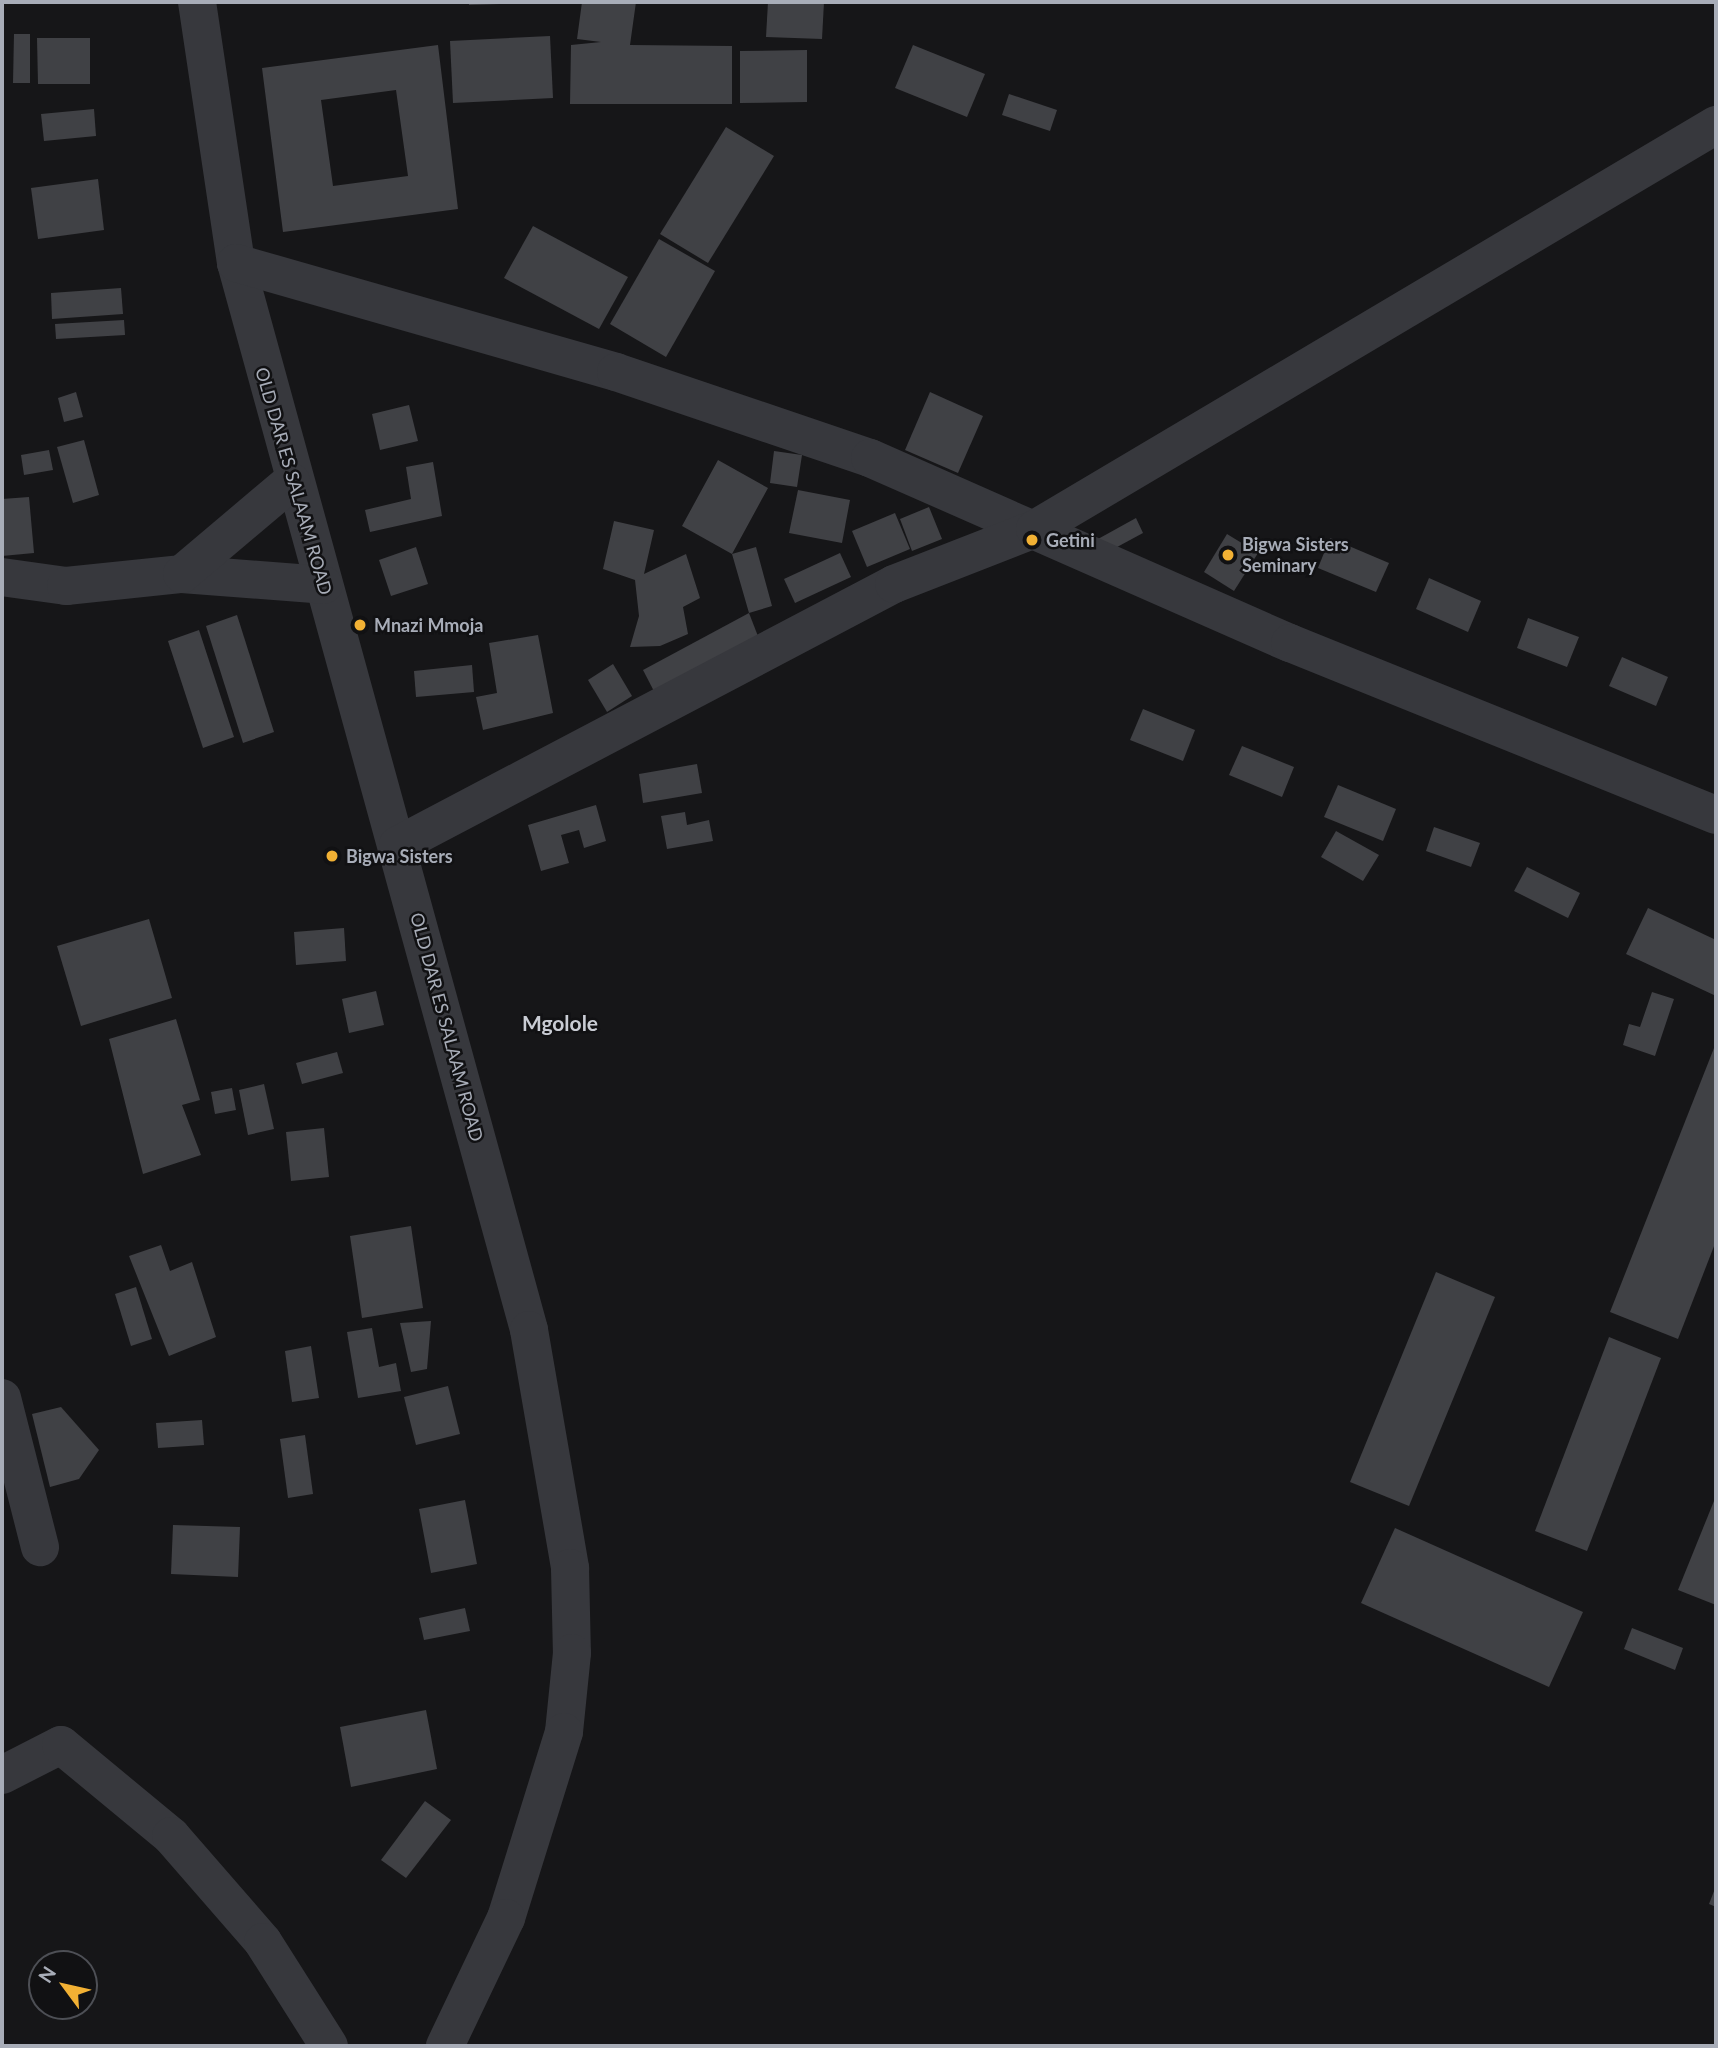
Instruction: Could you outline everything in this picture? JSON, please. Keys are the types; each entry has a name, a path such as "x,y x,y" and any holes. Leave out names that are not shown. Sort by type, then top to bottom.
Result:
{"street":[{"name":"OLD DAR ES SALAAM ROAD","path":"197,2 236,263 292,482 398,845 529,1330 570,1568 572,1653 565,1732 506,1918 445,2046"},
{"path":"398,845 894,584 1035,529 1716,125"},
{"path":"236,263 615,372 870,458 1290,642 1716,815"},
{"path":"181,574 292,482"},
{"path":"2,577 66,586 181,574 324,585"},
{"path":"2,1398 40,1547"},
{"path":"2,1775 61,1745 171,1836 263,1942 329,2046"}],"building":[{"path":"469,2 500,2 500,4 469,5"},
{"path":"582,2 636,2 630,45 732,46 732,104 570,104 571,45 601,42 577,39"},
{"path":"768,2 824,2 822,39 766,37"},
{"path":"14,34 30,34 30,83 13,83"},
{"path":"550,36 553,98 453,103 450,41"},
{"path":"37,38 90,38 90,84 38,84"},
{"path":"438,45 458,209 283,232 262,68","holes":["396,90 408,176 333,186 321,100"]},
{"path":"913,45 985,74 967,117 895,88"},
{"path":"807,50 807,102 740,103 740,51"},
{"path":"1009,94 1057,110 1050,131 1002,115"},
{"path":"94,109 96,136 44,141 41,114"},
{"path":"726,127 774,156 708,263 660,234"},
{"path":"98,179 104,230 38,239 31,188"},
{"path":"533,226 628,277 599,329 504,278"},
{"path":"659,239 715,271 666,357 610,324"},
{"path":"121,288 123,314 52,319 51,293"},
{"path":"124,320 125,335 56,339 55,324"},
{"path":"76,392 83,417 64,422 58,398"},
{"path":"930,392 983,416 958,473 905,450"},
{"path":"409,405 418,441 380,450 372,414"},
{"path":"84,440 99,495 73,503 57,447"},
{"path":"49,450 53,470 24,475 21,455"},
{"path":"774,451 802,455 797,487 770,483"},
{"path":"718,460 768,488 732,554 682,526"},
{"path":"433,462 442,516 370,532 365,510 411,499 406,467"},
{"path":"798,490 850,500 842,543 789,533"},
{"path":"29,497 34,553 2,556 2,499"},
{"path":"929,507 942,539 912,551 900,519"},
{"path":"895,513 910,549 867,567 852,531"},
{"path":"1136,518 1143,533 1106,553 1098,539"},
{"path":"614,521 654,530 644,574 686,554 700,598 683,607 688,634 660,646 630,647 639,616 635,580 603,569"},
{"path":"1227,534 1258,553 1234,591 1204,572"},
{"path":"1330,538 1389,563 1376,592 1318,568"},
{"path":"416,547 428,584 391,596 379,560"},
{"path":"756,547 772,606 749,613 732,554"},
{"path":"840,553 851,577 795,603 784,579"},
{"path":"1429,578 1481,601 1468,632 1416,609"},
{"path":"749,613 761,644 657,697 643,670"},
{"path":"237,615 274,732 243,743 206,626"},
{"path":"1528,618 1579,637 1567,667 1517,648"},
{"path":"199,630 234,737 203,748 168,641"},
{"path":"538,635 553,713 483,730 476,697 497,693 489,643"},
{"path":"1622,657 1668,677 1656,706 1609,686"},
{"path":"613,664 632,696 607,712 588,680"},
{"path":"472,665 474,692 416,697 414,671"},
{"path":"1143,709 1195,730 1183,761 1130,740"},
{"path":"1242,746 1294,767 1282,797 1229,775"},
{"path":"697,764 702,793 643,803 639,774"},
{"path":"1338,785 1396,809 1383,841 1324,817"},
{"path":"596,805 606,841 584,848 579,830 561,835 569,863 541,871 528,825"},
{"path":"685,812 687,825 709,820 713,841 667,849 661,816"},
{"path":"1434,827 1480,843 1471,867 1426,851"},
{"path":"1336,831 1379,855 1363,881 1321,857"},
{"path":"1527,867 1580,893 1568,918 1514,891"},
{"path":"1648,908 1716,940 1716,996 1626,954"},
{"path":"149,919 172,998 81,1026 57,946"},
{"path":"344,928 346,961 296,965 294,932"},
{"path":"376,991 384,1025 349,1033 342,999"},
{"path":"1652,992 1674,999 1655,1056 1623,1045 1629,1024 1640,1027"},
{"path":"176,1019 200,1100 182,1105 201,1155 143,1174 109,1039"},
{"path":"1716,1043 1716,1241 1678,1339 1610,1312"},
{"path":"337,1052 343,1073 302,1084 296,1063"},
{"path":"264,1084 274,1129 248,1135 239,1090"},
{"path":"232,1088 236,1110 215,1114 211,1092"},
{"path":"324,1128 329,1177 291,1181 286,1132"},
{"path":"411,1226 423,1308 362,1318 350,1236"},
{"path":"161,1245 170,1271 192,1262 216,1337 169,1356 129,1256"},
{"path":"1436,1272 1495,1297 1409,1506 1350,1482"},
{"path":"136,1287 152,1339 131,1346 115,1294"},
{"path":"431,1321 427,1369 411,1372 400,1323"},
{"path":"372,1328 379,1367 396,1363 401,1391 358,1398 347,1332"},
{"path":"1609,1337 1661,1358 1587,1551 1535,1531"},
{"path":"311,1346 319,1398 292,1402 285,1351"},
{"path":"448,1386 460,1434 416,1445 404,1397"},
{"path":"61,1407 99,1450 79,1479 50,1487 32,1414"},
{"path":"202,1420 204,1445 158,1448 156,1423"},
{"path":"305,1435 313,1494 288,1498 280,1439"},
{"path":"1716,1496 1716,1605 1678,1590"},
{"path":"465,1500 477,1564 431,1573 419,1509"},
{"path":"173,1525 240,1527 238,1577 171,1574"},
{"path":"1395,1528 1583,1612 1549,1687 1361,1603"},
{"path":"465,1608 470,1631 424,1640 419,1618"},
{"path":"1632,1628 1683,1648 1675,1670 1624,1649"},
{"path":"426,1710 437,1769 351,1787 340,1727"},
{"path":"425,1801 451,1820 406,1878 381,1860"},
{"path":"1716,1886 1716,1907 1709,1904"}],"place":[{"name":"Getini","path":"1032,540"},
{"name":"Bigwa Sisters Seminary","path":"1228,555"},
{"name":"Mnazi Mmoja","path":"360,625"},
{"name":"Bigwa Sisters","path":"332,856"}],"district":[{"name":"Mgolole","path":"560,1023"}]}
